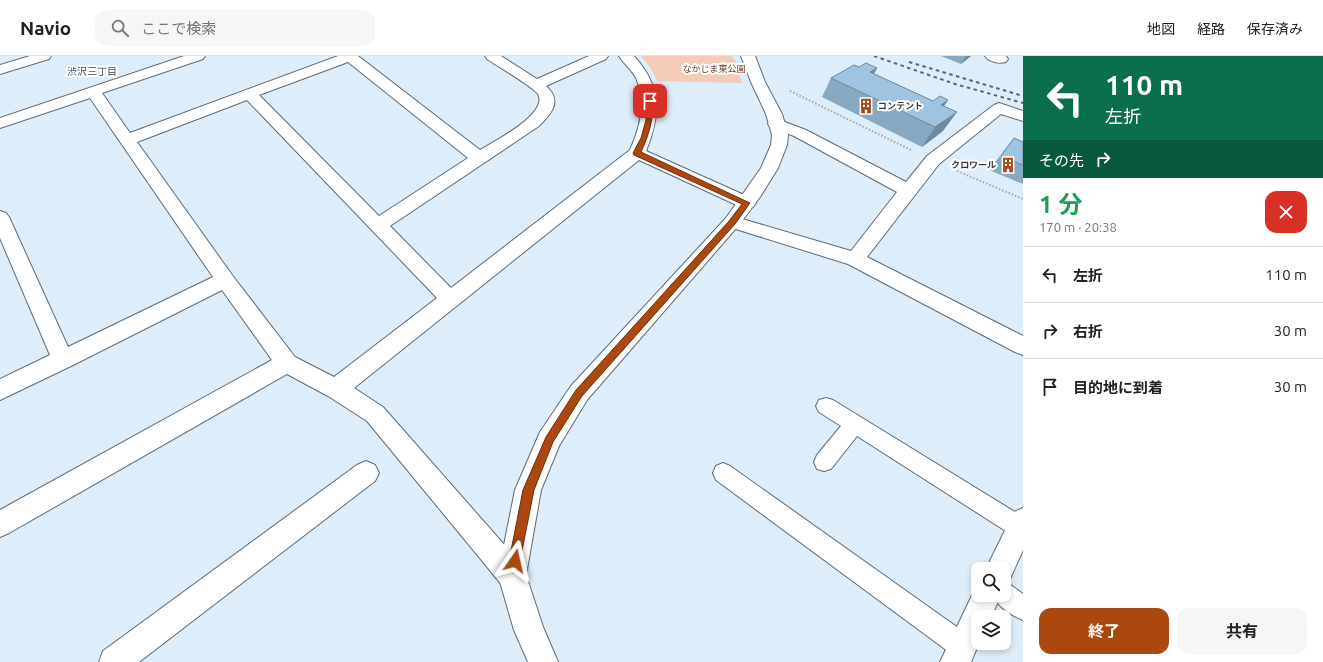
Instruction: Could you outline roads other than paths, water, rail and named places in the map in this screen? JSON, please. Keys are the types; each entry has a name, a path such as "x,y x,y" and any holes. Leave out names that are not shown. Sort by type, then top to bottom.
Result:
{"street":[{"path":"0,70 44,56"},
{"path":"0,123 198,56"},
{"path":"126,140 351,56 479,158"},
{"path":"378,225 533,123 543,113 547,103 545,93 536,85 492,56"},
{"path":"536,85 601,56"},
{"path":"336,389 637,153 650,120 650,101 647,85 637,66 626,56"},
{"path":"512,575 528,490 549,440 579,393 732,222 747,203 774,160 780,137 774,114 758,82 748,56"},
{"path":"93,91 225,280 287,364 336,389 375,414 512,575 529,630 543,662"},
{"path":"250,94 451,300"},
{"path":"855,259 932,160 999,108 1023,116"},
{"path":"776,124 800,133 908,190"},
{"path":"637,153 747,203"},
{"path":"0,217 63,360"},
{"path":"732,222 855,259 1023,346"},
{"path":"0,390 225,280"},
{"path":"0,524 287,364"},
{"path":"114,662 366,473"},
{"path":"1003,562 1022,524"},
{"path":"959,654 984,602"}],"lane":[{"path":"826,406 1022,524"},
{"path":"824,462 854,424"},
{"path":"723,473 959,654"},
{"path":"1011,599 1023,608"}],"railway":[{"path":"874,56 955,84 1023,103"},
{"path":"909,62 1023,96"}],"place":[{"name":"コンテント","path":"866,106"},
{"name":"クロワール","path":"1008,165"}],"district":[{"name":"渋沢三丁目","path":"92,71"}],"park label":[{"name":"なかじま東公園","path":"714,69"}]}
